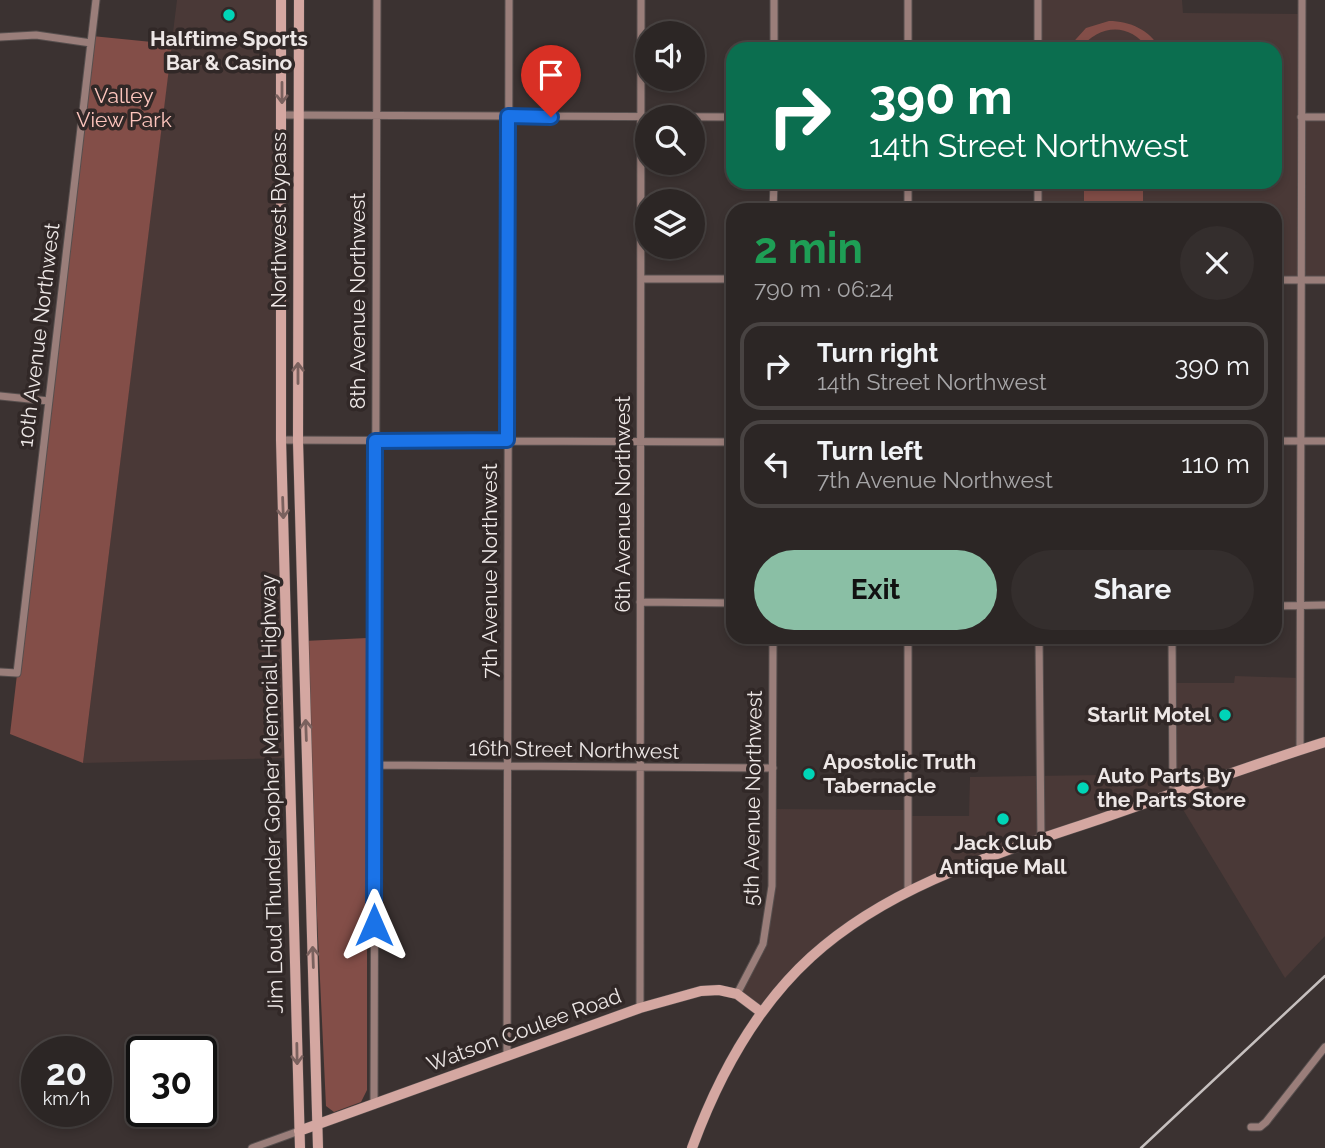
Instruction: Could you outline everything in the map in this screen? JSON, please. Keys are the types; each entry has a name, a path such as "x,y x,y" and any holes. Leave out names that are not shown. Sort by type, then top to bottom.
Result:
{"main road":[{"name":"Northwest Bypass","path":"281,0 281,440"},
{"name":"Northwest Bypass","path":"298,441 299,0"},
{"name":"Jim Loud Thunder Gopher Memorial Highway","path":"281,440 300,1148"},
{"name":"Jim Loud Thunder Gopher Memorial Highway","path":"298,441 318,1148"},
{"path":"692,1148 711,1097 761,1012 810,958 856,921 908,890 1041,839 1325,742"},
{"name":"Watson Coulee Road","path":"299,1131 640,1008 701,991 719,990 737,994"},
{"path":"737,994 761,1012"}],"street":[{"name":"10th Avenue Northwest","path":"0,672 17,673 96,0"},
{"name":"8th Avenue Northwest","path":"374,1106 377,0"},
{"name":"7th Avenue Northwest","path":"507,1057 509,0"},
{"name":"6th Avenue Northwest","path":"641,0 642,105"},
{"path":"774,0 774,42"},
{"path":"908,0 908,42"},
{"path":"1038,0 1038,42"},
{"path":"1300,750 1301,0"},
{"path":"0,37 36,35 91,43"},
{"path":"282,116 635,117"},
{"path":"705,117 726,117"},
{"path":"1301,117 1325,117"},
{"name":"6th Avenue Northwest","path":"640,1008 642,175"},
{"path":"642,279 726,279"},
{"path":"1282,280 1325,280"},
{"path":"0,396 49,401"},
{"path":"281,440 726,442"},
{"path":"1282,442 1325,441"},
{"path":"640,602 726,603"},
{"path":"1282,606 1325,606"},
{"name":"5th Avenue Northwest","path":"737,994 763,944 772,886 773,644"},
{"path":"908,644 908,890"},
{"path":"1039,644 1041,839"},
{"path":"1172,644 1173,793"},
{"name":"16th Street Northwest","path":"375,765 773,768"},
{"path":"1251,1127 1260,1127 1266,1122 1325,1047"},
{"path":"252,1148 299,1131"}],"shaded area":[{"path":"177,0 281,0 290,758 83,763"},
{"path":"1038,0 1182,0 1183,13 1302,14 1301,117 1325,117 1325,280 1282,280 1282,203 1038,203 1038,189 1282,189 1282,42 1038,42"},
{"path":"1235,676 1300,678 1300,749 1325,740 1325,936 1285,978 1173,793 908,890 810,958 761,1012 737,994 753,967 769,913 773,809 908,810 908,816 969,816 970,777 1173,774 1172,683 1234,683"}],"green space":[{"path":"1109,21 1124,23 1139,28 1156,42 1143,42 1132,34 1114,30 1096,35 1087,42 1073,42 1086,28"},
{"name":"Valley View Park","path":"92,36 172,44 83,763 10,734"},
{"path":"1084,189 1143,189 1143,203 1084,203"},
{"path":"367,638 367,1090 361,1102 334,1112 326,1106 304,641"}],"railway":[{"path":"1141,1148 1325,976"}],"place":[{"name":"Halftime Sports Bar & Casino","path":"229,15"},
{"name":"Starlit Motel","path":"1225,715"},
{"name":"Apostolic Truth Tabernacle","path":"809,774"},
{"name":"Auto Parts By the Parts Store","path":"1083,788"},
{"name":"Jack Club Antique Mall","path":"1003,819"}],"route":[{"path":"374,925 375,441 507,440 508,116 551,117"}]}
